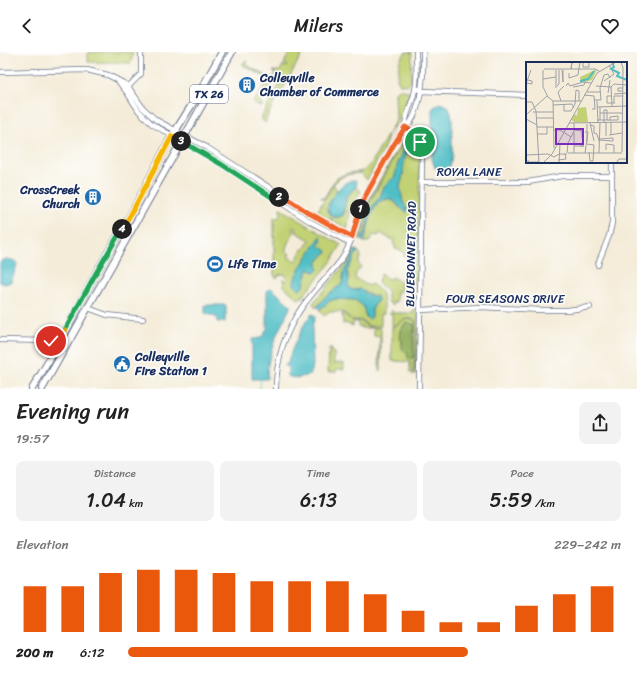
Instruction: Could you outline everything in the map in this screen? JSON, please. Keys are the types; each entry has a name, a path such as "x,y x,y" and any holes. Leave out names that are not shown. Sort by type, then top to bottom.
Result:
{"main road":[{"name":"TX 26","path":"32,389 132,212 172,136 198,95 222,52"},
{"name":"TX 26","path":"42,389 232,52"},
{"path":"81,301 88,308"},
{"path":"58,345 65,349"}],"street":[{"path":"127,88 141,74 141,52"},
{"path":"405,127 405,121 416,88 416,52"},
{"path":"276,389 277,364 280,351 286,337 302,307 341,259 350,243 361,206 367,193 393,146 405,127 410,123 421,91 423,52"},
{"path":"0,72 87,70 104,73 117,80 127,88 152,124 221,164 311,222 350,243"},
{"path":"416,88 421,91 526,95"},
{"path":"145,115 185,135 309,213 352,237"},
{"name":"BLUEBONNET ROAD","path":"405,127 415,133 422,150 419,389"},
{"path":"598,265 598,261 611,230 612,163"},
{"path":"241,177 244,171"},
{"name":"ROYAL LANE","path":"422,182 528,182 562,176 612,176"},
{"path":"278,201 282,195"},
{"name":"FOUR SEASONS DRIVE","path":"420,310 482,307 568,310 590,307"},
{"path":"88,308 107,315 143,319"},
{"path":"0,340 49,341 58,345"}],"green space":[{"path":"88,52 133,52 131,63 88,62"},
{"path":"290,52 305,52 273,105 265,123 262,120 262,116 280,84 243,65 243,63 247,61 248,66 259,72 260,70 261,73 273,78 276,73 273,71 280,71 283,65 287,67 284,63"},
{"path":"406,52 412,52 411,82 408,85 400,84 397,79 400,60"},
{"path":"265,84 269,85 271,89 269,94 266,92 260,103 263,105 261,107 253,102"},
{"path":"399,89 408,91 409,95 399,120 389,133 384,149 367,180 361,173 347,175 334,183 324,199 321,198 324,198 333,183 337,178 345,174 363,171 371,164 396,120 395,94"},
{"path":"410,132 417,142 420,154 418,280 414,283 414,279 406,275 413,262 404,256 402,251 395,249 393,244 394,241 380,233 378,236 373,235 369,242 364,242 371,215 378,203 384,200 390,200 399,207 408,211 403,202 400,187 404,161 410,145 405,147 397,166 395,176 382,190 380,197 372,207 368,217 366,231 361,240 359,239 364,229 365,218 370,202"},
{"path":"407,133 368,204 363,229 359,238 358,235 368,201"},
{"path":"333,184 337,190 326,208 332,217 330,220 317,212"},
{"path":"356,187 361,191 353,204 350,213 345,210 346,202 349,195"},
{"path":"279,208 306,224 308,227 307,225 341,245 331,262 302,297 298,299 284,286 283,278 284,281 287,280 285,274 278,275 277,278 274,276 274,218 278,218 281,213","holes":["293,227 297,229 296,232 310,240 304,249 302,249 296,261 288,257 290,254 285,251 295,230 292,229","321,236 319,246 327,252 317,263 318,269 315,272 308,270 303,287 301,289 297,288 294,284 297,273"]},
{"path":"345,210 350,214 347,230 331,220 335,217 344,215"},
{"path":"353,250 356,250 345,269 342,284 326,296 316,308 313,303 342,268"},
{"path":"358,251 361,255 358,263 361,267 356,273 355,278 368,286 371,284 376,287 384,299 384,313 381,314 381,326 369,326 360,320 352,320 343,312 330,312 324,316 319,310 329,301 335,299 355,300 363,306 366,317 372,317 372,310 378,299 377,296 362,290 348,287 349,278 347,271"},
{"path":"381,274 386,278 391,279 392,277 402,283 400,287 402,288 402,291 397,291 397,302 393,302 393,305 389,303 387,292 378,282"},
{"path":"416,309 418,311 417,372 415,375 415,320 405,319 392,326 392,314 389,313 392,310 393,313 414,313 414,310"},
{"path":"342,313 352,320 360,321 369,327 381,328 381,370 379,371 380,337 374,336 374,328 361,328 361,326 358,326 358,322 353,322 353,326 345,323 343,324"},
{"path":"406,319 415,320 415,328 414,325 407,322 401,329 400,338 402,341 402,346 407,352 408,358 413,357 414,355 413,375 410,372 410,362 392,361 392,327"},
{"path":"406,322 413,324 415,328 413,333 414,355 411,359 408,358 407,352 403,351 400,337 402,327"},
{"path":"329,349 331,349 332,353 334,353 334,363 344,363 344,369 337,369 336,372 328,372"}],"water":[{"path":"439,103 448,106 452,119 452,156 450,166 443,170 435,168 432,159 432,109"},
{"path":"405,143 410,143 410,145 404,161 400,187 403,202 408,211 404,211 392,200 385,199 380,202 375,207 372,214 364,242 361,240 366,231 368,217 372,207 380,197 384,187 395,176"},
{"path":"349,181 356,181 357,184 355,188 346,196 343,215 339,217 332,216 328,210 330,202 338,189"},
{"path":"321,236 322,240 319,246 327,252 317,264 319,269 315,272 308,270 303,287 301,289 297,288 294,284 297,273"},
{"path":"356,250 358,251 347,271 349,279 348,287 352,290 361,289 368,295 377,297 378,300 372,309 372,317 369,319 366,317 363,306 355,300 335,299 320,309 317,307 326,296 342,284 344,271"},
{"path":"7,259 16,261 17,265 11,282 4,284 0,282 0,263 2,260"},
{"path":"271,288 290,305 290,308 277,334 271,351 267,369 267,379 252,379 252,339 261,338 267,329 267,291"},
{"path":"205,305 226,305 225,322 217,322 217,318 205,313"},
{"path":"312,314 315,316 312,328 313,365 310,373 311,375 297,378 288,376 288,366 285,366 288,364 301,330"}],"waterway":[{"path":"260,389 261,379"}],"place":[{"name":"Colleyville Chamber of Commerce","path":"247,85"},
{"name":"CrossCreek Church","path":"93,197"},
{"name":"Life Time","path":"215,264"},
{"name":"Colleyville Fire Station 1","path":"122,364"}],"route":[{"path":"51,341 58,345 96,273 132,212 172,136 221,164 276,200 282,195 309,213 352,237 361,206 367,193 405,127 415,133 420,142"}]}
